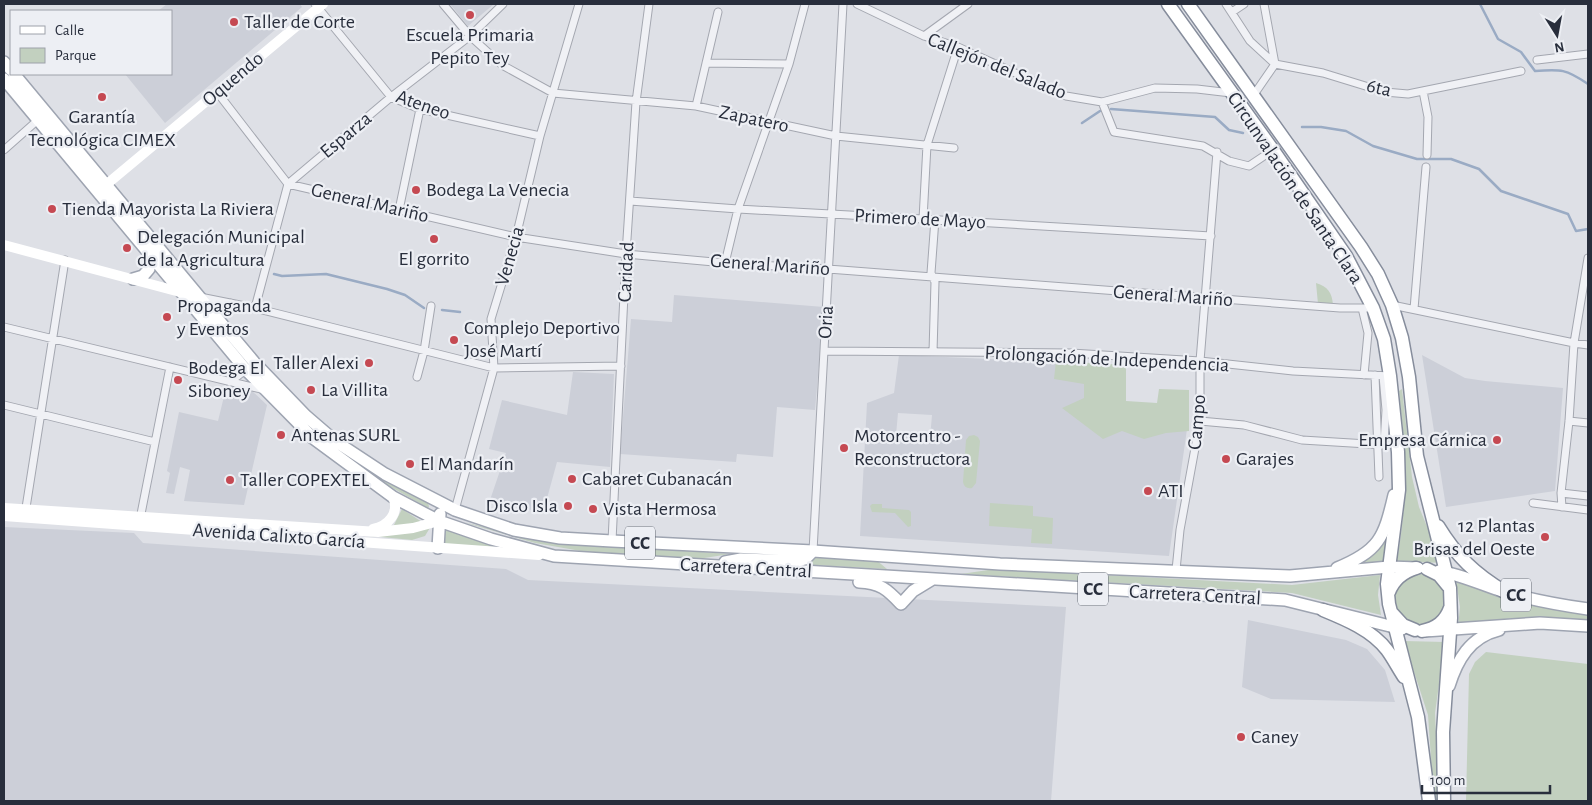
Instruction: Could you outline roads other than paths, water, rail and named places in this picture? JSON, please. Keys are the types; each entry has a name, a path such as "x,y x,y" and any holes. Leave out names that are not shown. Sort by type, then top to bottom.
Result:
{"highway":[{"name":"Circunvalación de Santa Clara","path":"1168,4 1274,150 1346,256 1368,308 1384,339 1383,376 1398,464 1399,490 1389,567 1388,601 1418,717 1429,801"},
{"name":"Circunvalación de Santa Clara","path":"1188,4 1361,247 1378,274 1392,305 1402,338 1409,377 1417,456 1446,572 1451,600 1443,732 1444,801"},
{"path":"1431,514 1448,542 1469,566 1484,579 1505,592"},
{"path":"1422,568 1434,571 1444,580 1450,591 1451,600 1450,610 1442,622 1436,626 1419,631 1398,621 1388,601 1390,590 1397,578 1409,570 1422,568"},
{"path":"1323,610 1364,630 1375,638 1386,649 1412,690"}],"main road":[{"name":"Oquendo","path":"102,189 319,5"},
{"name":"Carretera Central","path":"15,75 42,116 102,189 153,250 199,296 212,322 246,370 265,390 376,486 393,498 440,521 491,539 554,556 1286,600 1395,627 1419,631 1450,631 1540,623 1588,626"},
{"name":"Carretera Central","path":"4,79 42,116"},
{"path":"4,245 180,292"},
{"name":"Carretera Central","path":"153,250 180,292 254,362 304,415 317,434 335,441 384,474 436,502 514,530 560,538 813,551 1000,564 1290,576 1389,567 1422,568 1459,575 1505,592 1560,605 1588,609"},
{"path":"132,279 143,276 149,269 153,250"},
{"path":"1322,573 1354,561 1366,554 1381,537 1394,496 1398,464"},
{"path":"376,486 384,474"},
{"path":"359,532 388,523 394,509 395,503 393,498"},
{"path":"436,502 440,514 438,548"},
{"name":"Avenida Calixto García","path":"4,508 25,514"},
{"name":"Avenida Calixto García","path":"4,516 25,514 359,532 413,528 440,521"},
{"path":"440,521 464,518 514,530"},
{"name":"Avenida Calixto García","path":"139,521 438,548 554,556"},
{"path":"703,565 741,559 797,561 804,559 813,551"},
{"path":"907,578 909,557"},
{"path":"830,573 840,579 878,584 890,592 901,604 918,586 932,580 938,580"},
{"path":"1445,702 1456,666 1462,654 1470,645 1479,638 1495,631 1540,623"}],"street":[{"path":"443,4 470,36 502,65 553,93"},
{"name":"Esparza","path":"288,184 391,98 470,36 503,4"},
{"name":"Venecia","path":"454,510 494,368 492,319 516,237 540,136 579,4"},
{"name":"Caridad","path":"612,541 626,254 636,102 649,4"},
{"path":"725,263 738,210 788,64 805,4"},
{"name":"Oria","path":"813,551 843,4"},
{"name":"Callejón del Salado","path":"857,4 924,36 958,47 1066,96 1102,102 1155,88 1197,89 1231,93"},
{"path":"924,36 968,4"},
{"path":"1226,4 1250,41 1275,64"},
{"path":"1232,12 1244,4"},
{"path":"1253,96 1275,64 1264,4"},
{"name":"Ateneo","path":"319,5 391,98 420,109 540,136"},
{"path":"696,106 718,12"},
{"path":"923,218 927,145 958,47"},
{"path":"1537,60 1588,54"},
{"path":"706,63 788,64"},
{"name":"6ta","path":"1275,64 1324,73 1385,92 1408,94 1521,71"},
{"path":"1423,91 1428,117 1427,154"},
{"name":"General Mariño","path":"217,92 288,184 516,237 626,254 725,263 828,269 1340,308 1368,308"},
{"name":"Zapatero","path":"553,93 696,106 836,136 954,148"},
{"path":"1102,102 1114,132 1203,146 1217,152 1230,161 1249,166 1274,150"},
{"path":"399,210 420,109"},
{"path":"4,150 42,116"},
{"name":"Campo","path":"1176,570 1180,530 1200,421 1200,362 1217,152"},
{"path":"1414,309 1426,167"},
{"path":"255,308 288,184"},
{"name":"Primero de Mayo","path":"630,201 738,210 923,218 1211,236"},
{"path":"934,352 935,282 931,273 935,219"},
{"path":"1562,507 1561,493 1569,421 1574,343 1588,258"},
{"path":"25,514 65,260"},
{"path":"180,292 255,308 494,368 621,366"},
{"path":"212,322 223,306 231,303"},
{"path":"1392,305 1588,345"},
{"path":"417,377 432,306"},
{"path":"1364,375 1368,308"},
{"path":"4,327 265,390"},
{"name":"Prolongación de Independencia","path":"824,351 1071,352 1293,371 1383,376"},
{"path":"230,382 254,362"},
{"path":"139,521 170,367"},
{"path":"1200,421 1244,426 1302,440 1384,445 1386,410 1383,376"},
{"path":"4,405 155,442"},
{"path":"1569,421 1588,423"},
{"path":"1378,444 1379,477"},
{"path":"1561,493 1588,496"},
{"path":"1533,503 1588,510"}],"waterway":[{"path":"1480,4 1498,39 1521,52 1535,71 1563,71 1574,75 1588,84"},
{"path":"1111,109 1215,117 1229,130 1243,133"},
{"path":"1082,123 1100,111"},
{"path":"1302,127 1321,127 1346,131 1373,146 1417,159 1451,159 1479,169 1501,191 1568,214 1576,231 1588,229"},
{"path":"274,274 282,276 326,274 405,295 424,308"},
{"path":"442,310 460,312"}],"place":[{"name":"Escuela Primaria Pepito Tey","path":"470,15"},
{"name":"Taller de Corte","path":"234,22"},
{"name":"Garantía Tecnológica CIMEX","path":"102,97"},
{"name":"Bodega La Venecia","path":"416,190"},
{"name":"Tienda Mayorista La Riviera","path":"52,209"},
{"name":"El gorrito","path":"434,239"},
{"name":"Delegación Municipal de la Agricultura","path":"127,248"},
{"name":"Propaganda y Eventos","path":"167,317"},
{"name":"Complejo Deportivo José Martí","path":"454,340"},
{"name":"Taller Alexi","path":"369,363"},
{"name":"Bodega El Siboney","path":"178,380"},
{"name":"La Villita","path":"311,390"},
{"name":"Antenas SURL","path":"281,435"},
{"name":"Empresa Cárnica","path":"1497,440"},
{"name":"Motorcentro - Reconstructora","path":"844,448"},
{"name":"Garajes","path":"1226,459"},
{"name":"El Mandarín","path":"410,464"},
{"name":"Cabaret Cubanacán","path":"572,479"},
{"name":"Taller COPEXTEL","path":"230,480"},
{"name":"ATI","path":"1148,491"},
{"name":"Disco Isla","path":"568,506"},
{"name":"Vista Hermosa","path":"593,509"},
{"name":"12 Plantas Brisas del Oeste","path":"1545,537"},
{"name":"Caney","path":"1241,737"}]}
